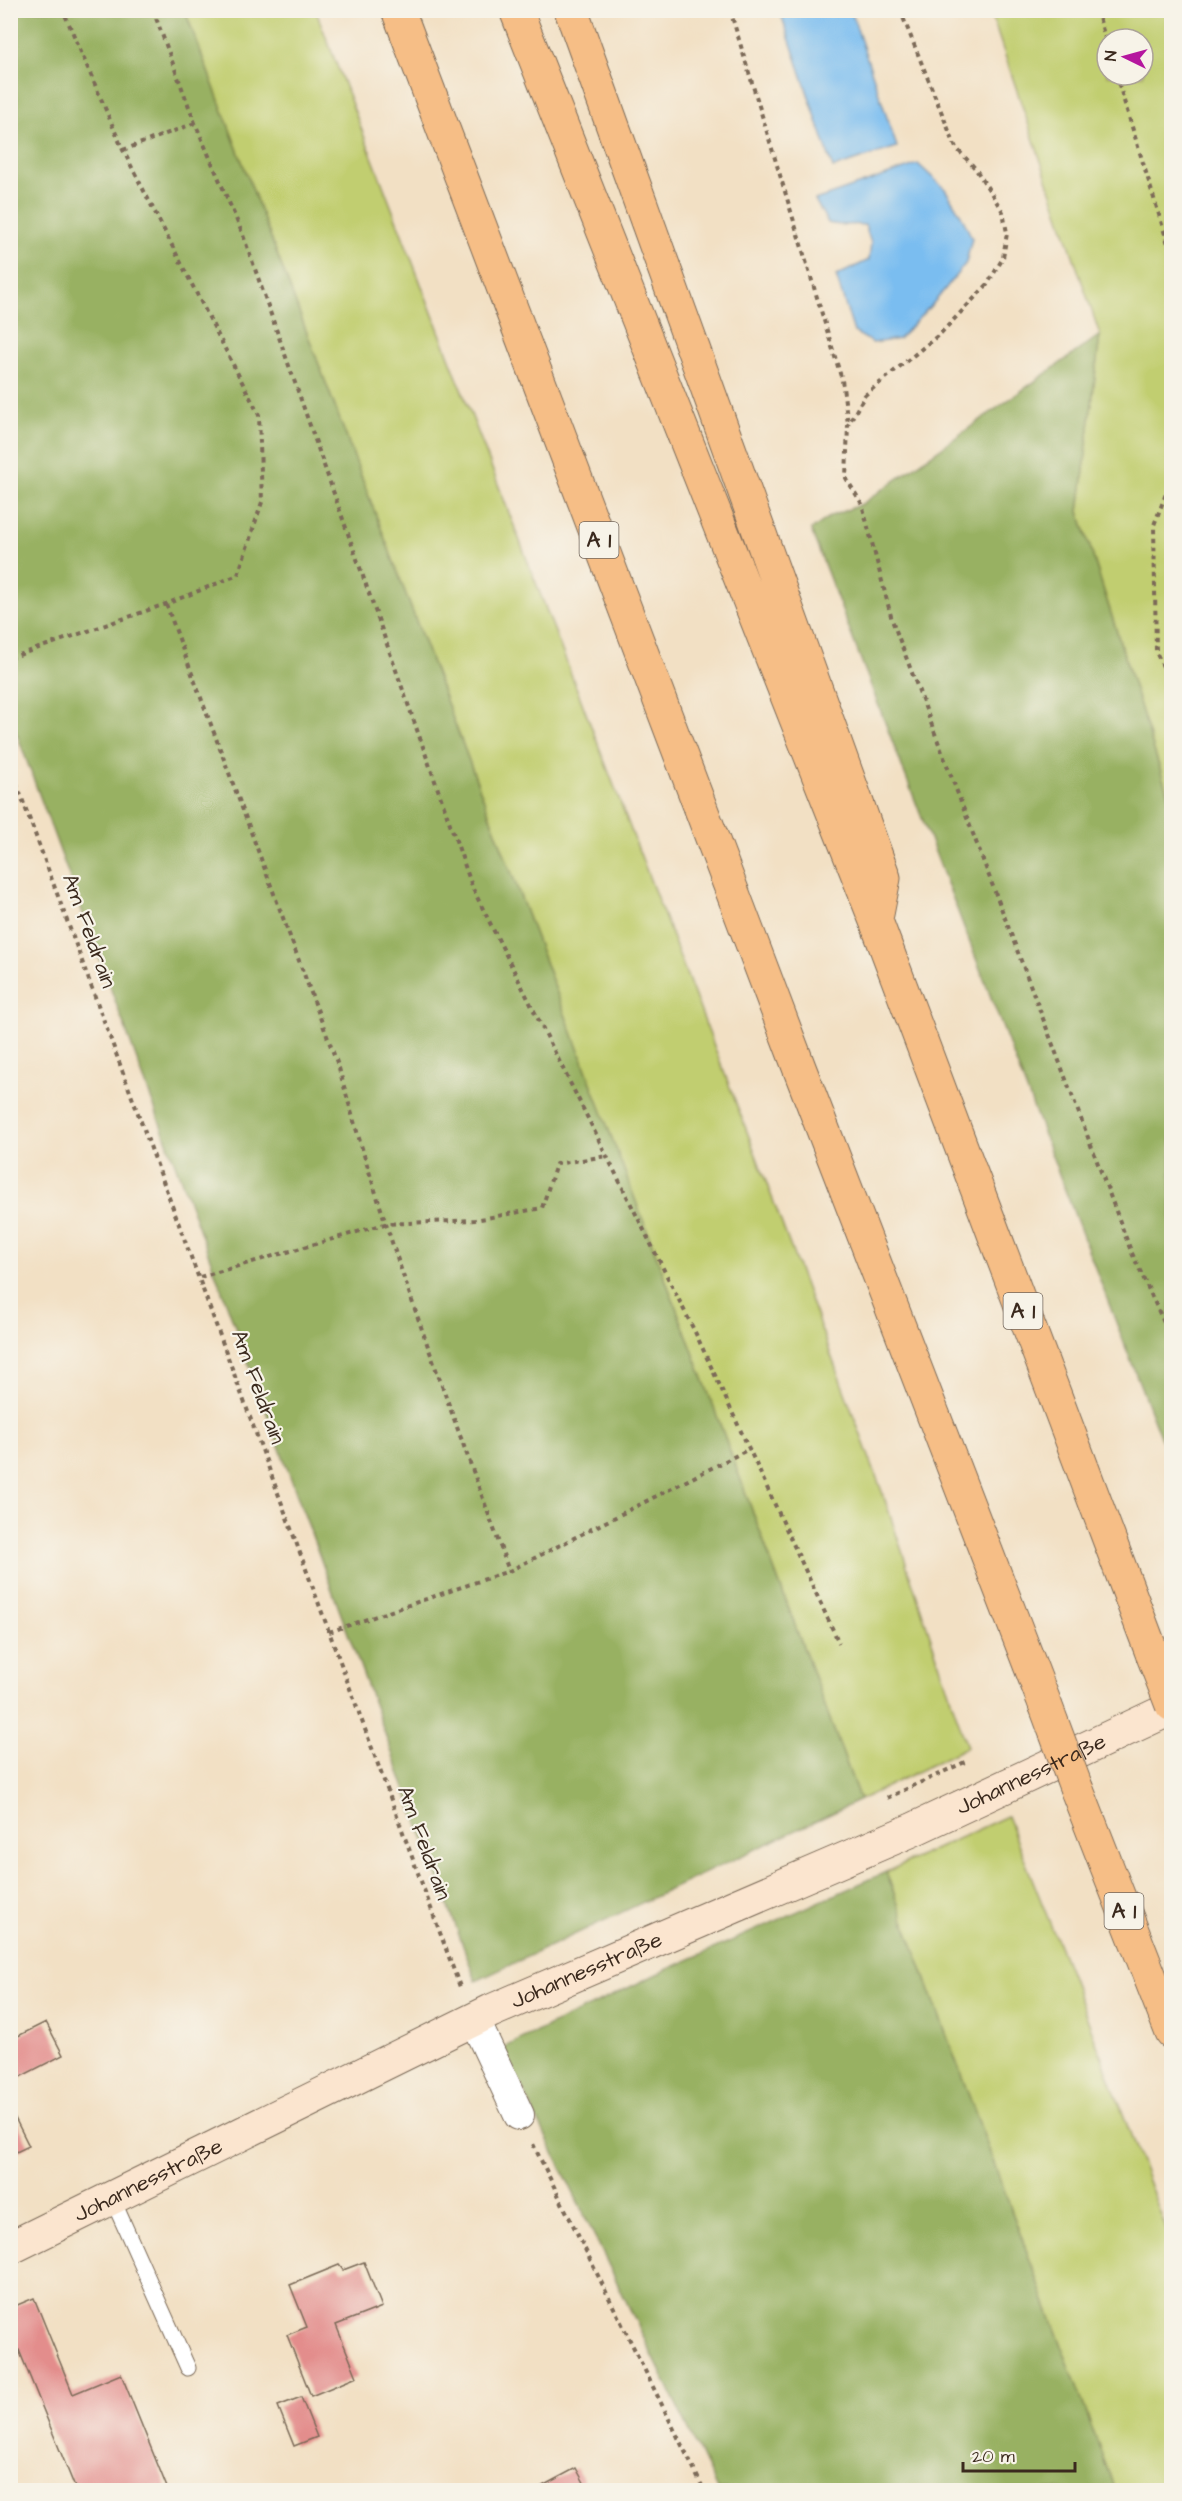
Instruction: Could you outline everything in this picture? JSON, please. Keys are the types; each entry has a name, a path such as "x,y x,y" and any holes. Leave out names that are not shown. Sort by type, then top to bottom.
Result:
{"highway":[{"name":"A 1","path":"398,10 792,1048 1172,2033"},
{"name":"A 1","path":"516,10 876,921 1172,1707"},
{"path":"571,10 884,878 876,921"}],"main road":[{"name":"Johannesstraße","path":"10,2248 474,2019 920,1827 1172,1707"}],"street":[{"path":"474,2019 519,2115"}],"lane":[{"path":"112,2198 188,2368"}],"path":[{"path":"10,658 166,604 238,575 262,502 258,415 123,150 63,10"},
{"path":"153,10 195,123 243,236 473,889 694,1332 840,1643"},
{"path":"730,10 842,380 848,425 846,478 862,504 892,620 1131,1251 1172,1340"},
{"path":"848,425 865,395 942,333 987,285 1003,258 1007,233 1002,212 975,168 956,148 900,10"},
{"path":"1096,10 1101,27"},
{"path":"1120,87 1172,258"},
{"path":"123,150 195,123"},
{"path":"1164,232 1172,231"},
{"path":"1172,478 1154,525 1156,652 1172,685"},
{"path":"166,604 339,1068 360,1146 385,1224 509,1571"},
{"name":"Am Feldrain","path":"10,766 463,1995 474,2019"},
{"path":"200,1277 385,1224 475,1220 542,1208 556,1164 607,1156"},
{"path":"329,1632 509,1571 749,1449"},
{"path":"519,2115 704,2490"}],"green space":[{"path":"11,10 185,11 705,1384 860,1800 476,1981 11,718"},
{"path":"185,11 316,11 761,1168 884,1497 967,1747 860,1800 705,1384"},
{"path":"990,11 1171,11 1171,804 1079,512 1100,335"},
{"path":"1100,335 1079,512 1171,804 1171,1465 811,530 831,516 862,504"},
{"path":"1007,1816 1072,1978 1171,2242 1171,2490 1115,2490 886,1872"},
{"path":"886,1872 1115,2490 718,2490 503,2048 657,1974"}],"water":[{"path":"780,11 851,11 897,147 833,168"},
{"path":"918,164 945,189 961,215 972,238 966,263 937,299 899,339 873,343 854,332 836,276 869,260 871,243 865,225 828,223 815,200"}],"building":[{"path":"46,2022 63,2055 12,2081 16,2088 10,2091 10,2040"},
{"path":"12,2112 29,2146 10,2155 10,2113"},
{"path":"364,2262 382,2307 336,2325 357,2377 311,2396 287,2335 307,2327 290,2285 339,2265 343,2270"},
{"path":"34,2298 73,2394 121,2374 168,2490 76,2490 19,2350 10,2354 10,2308"},
{"path":"301,2397 317,2437 294,2446 278,2406"},
{"path":"576,2468 588,2490 535,2490"}]}
